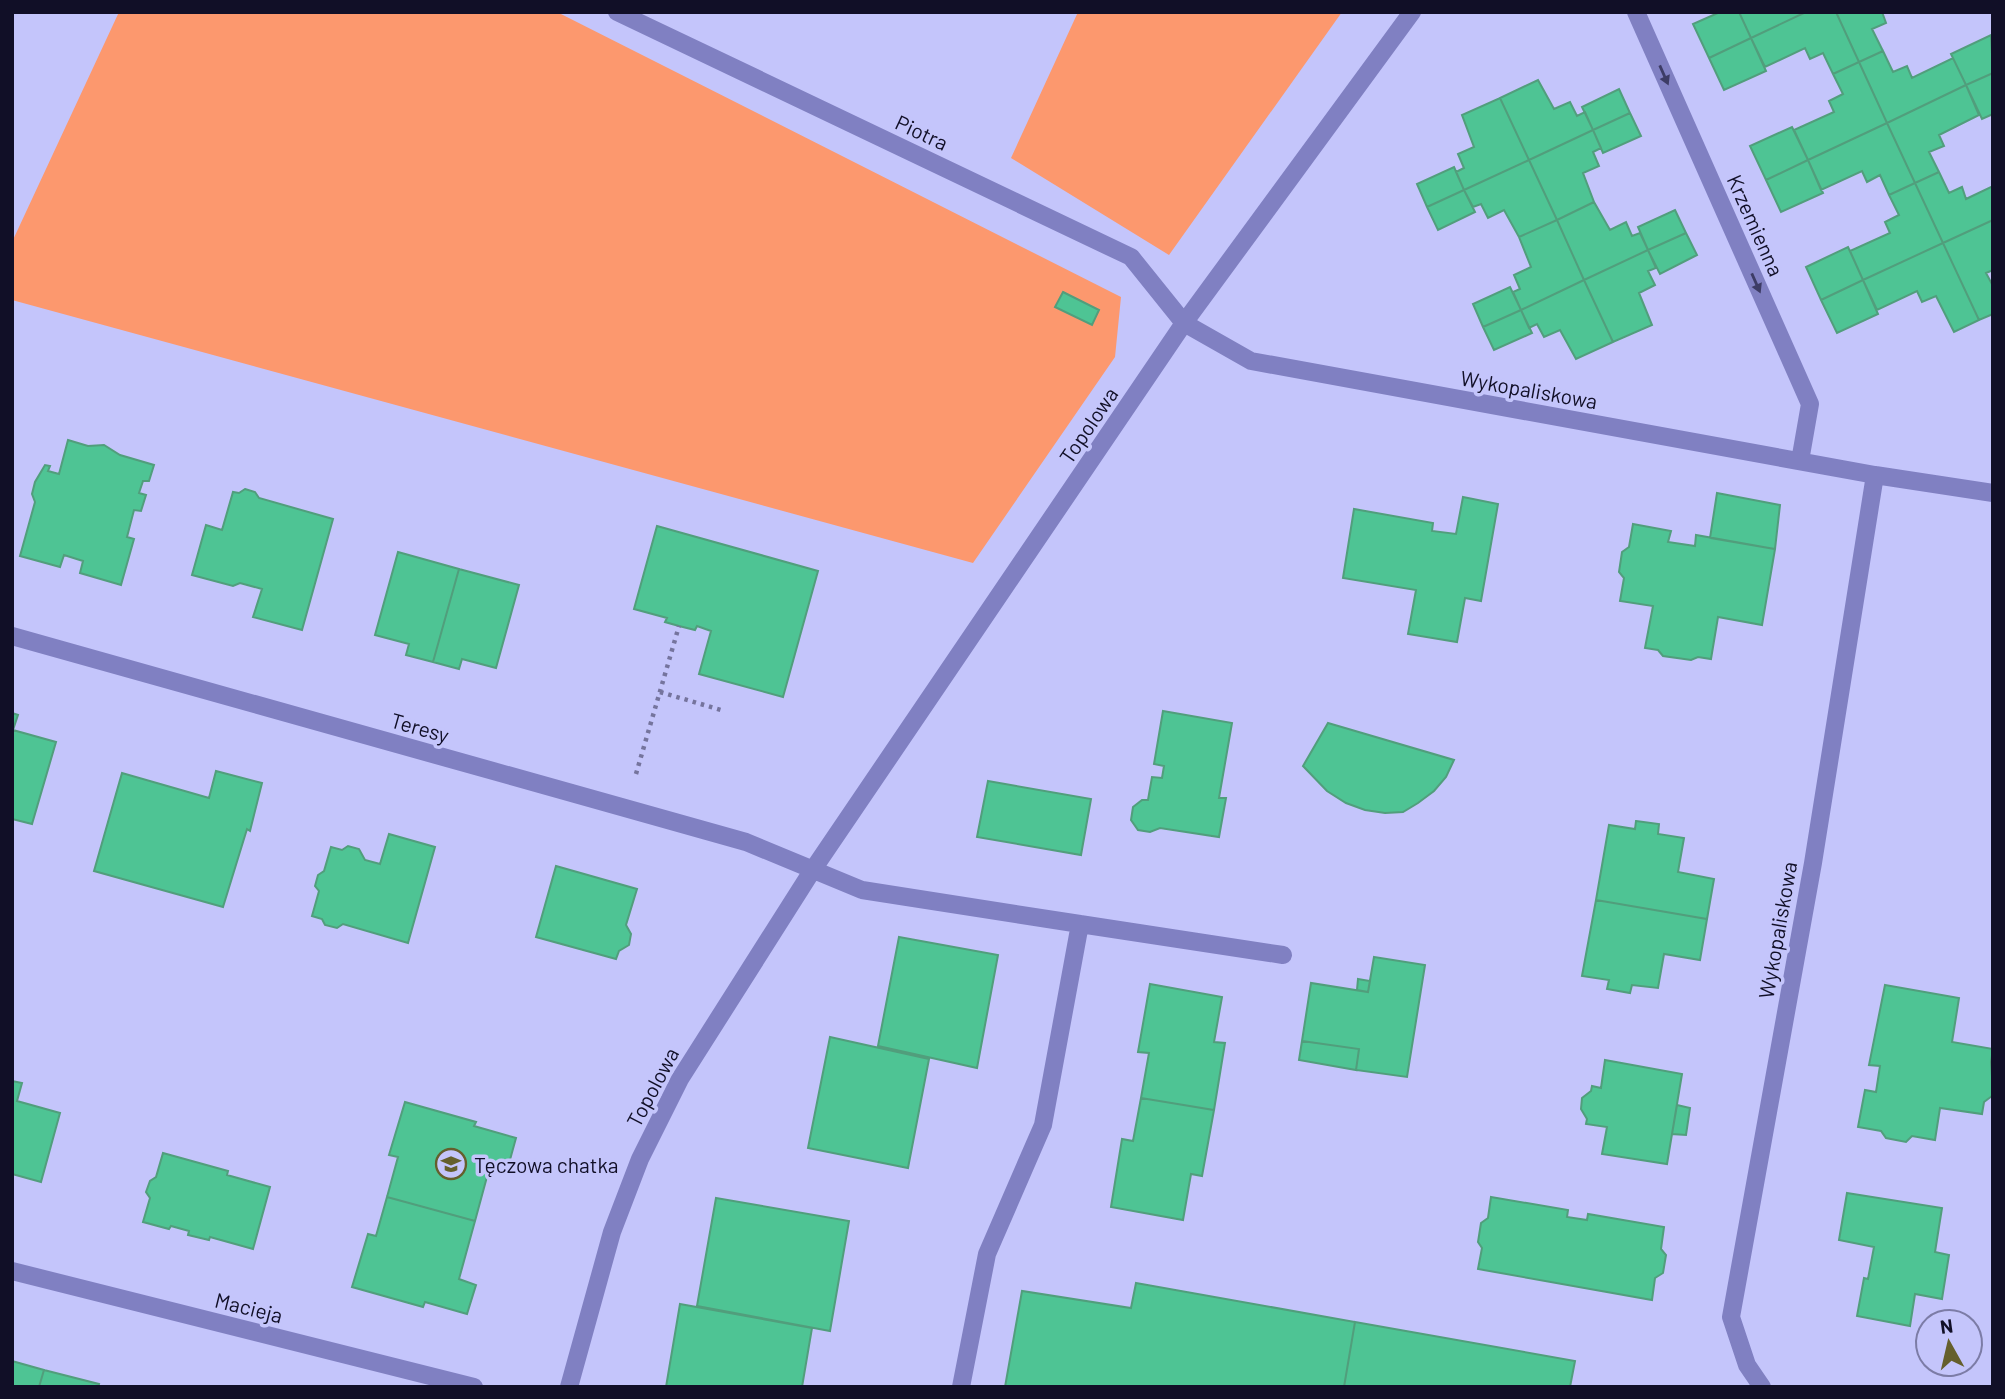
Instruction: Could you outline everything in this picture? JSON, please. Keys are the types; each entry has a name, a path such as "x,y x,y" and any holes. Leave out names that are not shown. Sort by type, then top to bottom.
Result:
{"street":[{"name":"Piotra","path":"617,12 1130,257 1184,323"},
{"name":"Topolowa","path":"569,1387 612,1232 640,1159 680,1079 812,871 1184,323 1412,12"},
{"name":"Krzemienna","path":"1636,12 1811,404 1800,461"},
{"name":"Wykopaliskowa","path":"1184,323 1251,361 1875,475 1993,493"},
{"name":"Wykopaliskowa","path":"1762,1387 1747,1365 1731,1317 1813,863 1875,475"},
{"name":"Teresy","path":"12,636 746,842 812,871"},
{"path":"812,871 862,890 1283,955"},
{"path":"961,1387 987,1254 1043,1125 1080,924"},
{"name":"Macieja","path":"12,1271 474,1387"}],"path":[{"path":"626,809 679,626"},
{"path":"660,692 721,710"}],"shaded area":[{"path":"119,12 557,12 1121,297 1115,357 973,563 12,300 12,242"},
{"path":"1078,12 1342,12 1169,255 1011,158"}],"building":[{"path":"1720,12 1739,12 1751,38 1709,58 1693,24"},
{"path":"1739,12 1806,12 1751,38"},
{"path":"1806,12 1836,12 1859,62 1833,74 1823,53 1810,59 1805,48 1765,67 1751,38"},
{"path":"1836,12 1882,12 1886,23 1872,29 1883,51 1859,62"},
{"path":"1991,35 1993,73 1966,85 1951,54"},
{"path":"1751,38 1766,71 1724,90 1709,58"},
{"path":"1883,51 1893,72 1907,66 1912,78 1953,58 1966,85 1887,123 1859,62"},
{"path":"1859,62 1887,123 1808,160 1794,130 1834,112 1829,101 1843,94 1833,74"},
{"path":"1993,73 1993,114 1982,119 1966,85"},
{"path":"1538,80 1554,109 1570,102 1577,116 1585,112 1593,130 1529,160 1500,98"},
{"path":"1966,85 1979,115 1939,135 1944,146 1929,152 1939,172 1915,183 1887,123"},
{"path":"1619,89 1630,113 1593,130 1582,107"},
{"path":"1500,98 1529,160 1464,190 1456,172 1464,168 1458,154 1474,147 1462,115"},
{"path":"1630,113 1641,136 1603,153 1593,130"},
{"path":"1887,123 1915,183 1889,195 1880,175 1867,182 1862,171 1821,190 1808,160"},
{"path":"1792,127 1808,160 1766,180 1750,146"},
{"path":"1593,130 1601,148 1593,152 1599,166 1583,173 1594,202 1557,220 1529,160"},
{"path":"1529,160 1557,220 1519,237 1504,210 1488,218 1481,204 1473,207 1464,190"},
{"path":"1808,160 1823,193 1781,212 1766,180"},
{"path":"1454,167 1464,190 1427,207 1417,184"},
{"path":"1939,172 1949,193 1962,187 1966,199 1993,186 1993,220 1943,243 1915,183"},
{"path":"1915,183 1943,243 1863,280 1850,251 1890,233 1885,222 1899,215 1889,195"},
{"path":"1464,190 1475,212 1438,230 1427,207"},
{"path":"1594,202 1610,230 1626,222 1632,236 1640,233 1648,250 1584,280 1557,220"},
{"path":"1675,210 1686,233 1648,250 1638,227"},
{"path":"1557,220 1584,280 1521,310 1513,292 1520,289 1514,275 1531,267 1519,237"},
{"path":"1993,220 1993,270 1986,273 1993,286 1993,314 1979,320 1943,243"},
{"path":"1686,233 1697,255 1660,274 1648,250"},
{"path":"1943,243 1979,320 1954,332 1936,296 1922,302 1917,291 1877,310 1863,280"},
{"path":"1848,247 1863,280 1821,300 1806,267"},
{"path":"1648,250 1656,268 1648,271 1655,285 1639,293 1652,325 1613,342 1584,280"},
{"path":"1584,280 1613,342 1576,359 1560,330 1544,337 1537,324 1529,328 1521,310"},
{"path":"1863,280 1878,314 1837,333 1821,300"},
{"path":"1510,287 1521,310 1483,327 1473,304"},
{"path":"1063,292 1099,310 1092,325 1055,307"},
{"path":"1521,310 1532,333 1494,350 1483,327"},
{"path":"68,440 88,446 104,445 120,455 154,465 149,481 143,481 139,493 146,495 141,511 134,510 127,537 134,539 121,585 80,573 83,561 64,555 60,567 20,556 35,502 32,494 35,482 45,465 50,466 48,471 59,474"},
{"path":"245,489 255,492 259,498 333,519 302,630 253,617 262,589 240,583 233,586 192,575 206,525 222,530 233,492 239,493"},
{"path":"1717,493 1780,505 1775,549 1710,538"},
{"path":"1463,497 1498,504 1481,601 1465,598 1457,642 1408,634 1416,590 1343,578 1354,509 1433,523 1432,531 1456,534"},
{"path":"1633,524 1671,531 1668,542 1695,546 1696,535 1775,549 1762,625 1718,617 1711,659 1698,657 1691,660 1663,656 1658,650 1645,648 1653,606 1620,601 1624,578 1619,572 1622,552 1629,547"},
{"path":"657,526 818,571 783,697 699,674 711,631 697,626 695,630 665,622 667,618 634,609"},
{"path":"398,552 459,569 433,662 406,655 409,644 375,635"},
{"path":"459,569 519,585 496,668 462,659 459,669 433,662"},
{"path":"1163,711 1232,723 1219,798 1226,798 1219,837 1160,828 1150,832 1138,830 1131,820 1133,807 1142,800 1148,800 1152,777 1162,778 1164,766 1154,764"},
{"path":"12,713 18,715 13,730 56,742 32,824 12,819"},
{"path":"1328,723 1454,760 1446,777 1434,791 1403,812 1365,810 1346,803 1327,791 1303,766"},
{"path":"216,771 262,783 250,831 247,829 223,907 94,871 122,773 209,798"},
{"path":"988,781 1091,799 1081,855 977,837"},
{"path":"1636,821 1659,824 1658,834 1684,838 1678,872 1714,879 1707,919 1596,900 1609,825 1635,829"},
{"path":"389,834 435,847 408,943 343,924 337,928 325,925 322,919 312,916 319,891 315,886 318,875 324,871 331,847 342,850 348,846 359,849 365,860 380,864"},
{"path":"556,866 637,889 626,925 631,934 629,945 619,951 616,959 536,937"},
{"path":"1596,900 1707,919 1700,960 1664,954 1658,988 1632,985 1630,993 1607,989 1609,980 1582,976"},
{"path":"899,937 998,955 977,1068 878,1046"},
{"path":"1374,957 1425,965 1407,1077 1356,1070 1359,1049 1302,1041 1311,983 1368,992"},
{"path":"1358,979 1370,981 1368,992 1357,990"},
{"path":"1150,984 1222,997 1214,1042 1225,1043 1214,1110 1141,1098 1149,1053 1138,1052"},
{"path":"1885,985 1959,998 1952,1042 1993,1049 1993,1091 1992,1096 1984,1102 1982,1114 1940,1108 1935,1140 1912,1136 1906,1142 1886,1138 1881,1131 1858,1127 1865,1090 1876,1092 1880,1066 1869,1065"},
{"path":"830,1037 929,1059 908,1168 808,1148"},
{"path":"1302,1041 1359,1049 1356,1070 1299,1060"},
{"path":"1605,1060 1682,1074 1667,1164 1602,1154 1607,1127 1586,1124 1587,1119 1581,1109 1582,1098 1591,1091 1592,1086 1601,1088"},
{"path":"12,1081 22,1083 17,1101 60,1113 41,1182 12,1174"},
{"path":"1141,1098 1214,1110 1202,1176 1191,1174 1183,1220 1111,1207 1122,1139 1133,1141"},
{"path":"405,1102 476,1122 474,1126 516,1138 508,1167 491,1162 475,1221 387,1197 398,1157 389,1155"},
{"path":"1677,1105 1690,1108 1686,1135 1672,1134"},
{"path":"163,1153 228,1171 227,1175 270,1187 253,1249 210,1237 209,1240 188,1235 189,1231 171,1226 169,1229 143,1222 150,1198 146,1192 150,1181 156,1177"},
{"path":"1847,1193 1942,1208 1935,1252 1949,1255 1942,1299 1915,1294 1910,1326 1857,1316 1864,1278 1868,1279 1874,1247 1839,1240"},
{"path":"387,1197 475,1221 459,1279 476,1285 467,1314 425,1302 423,1307 352,1287 368,1234 376,1236"},
{"path":"1491,1197 1568,1210 1567,1217 1587,1220 1588,1214 1664,1227 1661,1249 1666,1255 1663,1273 1655,1278 1652,1300 1478,1269 1482,1248 1478,1242 1481,1223 1488,1218"},
{"path":"716,1198 849,1221 830,1331 697,1306"},
{"path":"1136,1283 1355,1322 1344,1387 1005,1387 1022,1291 1131,1308"},
{"path":"680,1304 812,1328 802,1387 666,1387"},
{"path":"1355,1322 1575,1361 1570,1387 1344,1387"},
{"path":"12,1361 44,1370 39,1387 12,1387"},
{"path":"44,1370 99,1384 98,1387 39,1387"}],"place":[{"name":"Tęczowa chatka","path":"451,1164"}]}
